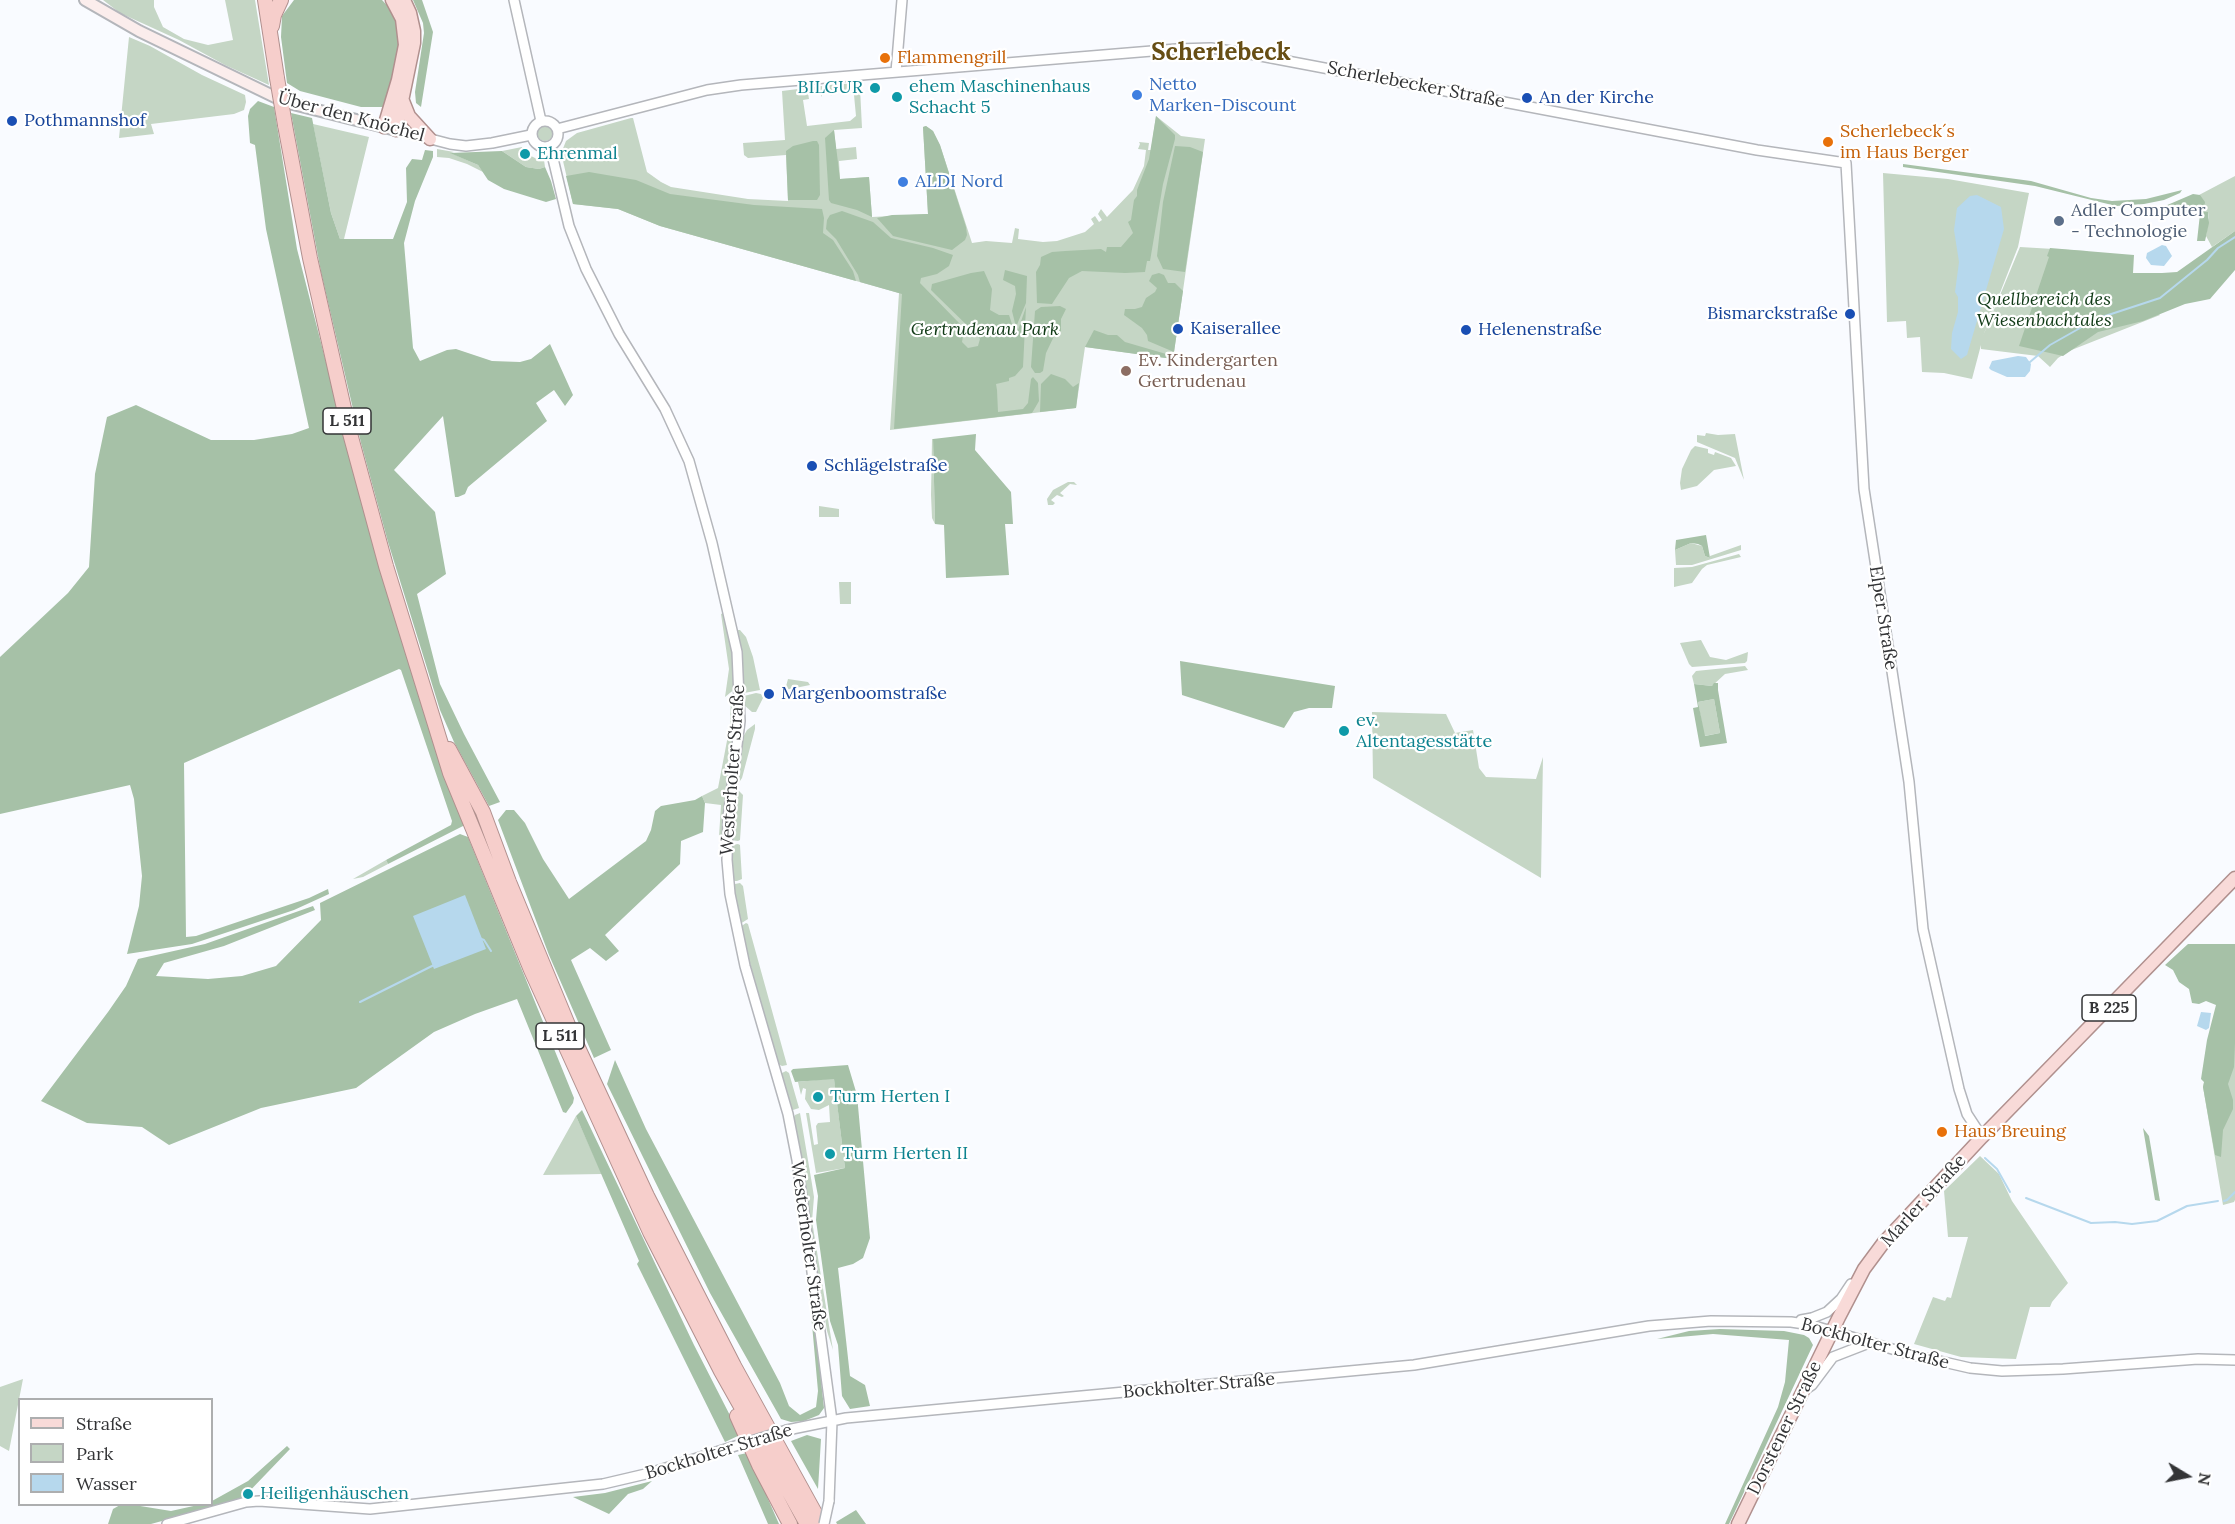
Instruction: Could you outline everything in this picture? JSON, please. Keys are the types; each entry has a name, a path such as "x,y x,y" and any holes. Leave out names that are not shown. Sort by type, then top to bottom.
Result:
{"highway":[{"name":"L 511","path":"265,0 310,258 348,426 386,566 450,774 536,981 650,1232 721,1371 807,1524"},
{"name":"L 511","path":"272,46 272,23 281,0"},
{"name":"L 511","path":"432,711 452,756 483,812 509,882 573,1036 647,1196 728,1355 805,1496 823,1524"},
{"path":"721,1371 759,1466 790,1524"},
{"path":"805,1496 818,1507 829,1524"}],"main road":[{"name":"Über den Knöchel","path":"85,0 139,31 254,88 293,104 390,129"},
{"path":"390,129 405,45 402,18 392,0"},
{"path":"390,129 403,100 412,57 414,31 404,0"},
{"path":"403,100 409,116 430,139"},
{"name":"Marler Straße","path":"1832,1331 1864,1269 1902,1221 2235,878"},
{"name":"Dorstener Straße","path":"1738,1524 1832,1331"}],"street":[{"path":"514,0 541,121"},
{"path":"896,72 902,0"},
{"name":"Scherlebecker Straße","path":"557,129 707,90 769,81 1176,49 1225,49 1757,150 1846,163"},
{"path":"541,121 552,123 557,129 558,137 550,146 540,146 531,135 533,128 541,121"},
{"name":"Über den Knöchel","path":"390,129 466,146 531,135"},
{"name":"Westerholter Straße","path":"550,146 569,225 586,269 619,334 665,409 682,442 698,489 737,652 740,721 727,829 730,894 745,966 788,1114 806,1224 832,1421 829,1501 823,1524"},
{"name":"Elper Straße","path":"1846,163 1864,489 1909,782 1923,929 1967,1114 1982,1137"},
{"path":"1791,1322 1827,1312 1841,1299 1854,1279 1864,1269"},
{"name":"Bockholter Straße","path":"167,1524 246,1502 370,1509 603,1484 650,1473 787,1430 832,1421 1386,1368 1649,1326 1712,1321 1791,1322 1956,1365 2002,1371 2198,1359 2235,1360"},
{"path":"1802,1392 1812,1385 1833,1357 1869,1342"}],"green space":[{"path":"103,0 154,0 154,7 163,27 184,39 208,45 233,40 225,0 255,0 269,85 120,13"},
{"path":"294,0 382,0 398,17 402,41 385,107 361,107 300,91 287,83 281,37 282,16"},
{"path":"413,0 422,0 433,32 421,107 416,103 415,92 424,33 423,23"},
{"path":"129,37 245,95 244,110 234,114 151,124 154,134 119,138"},
{"name":"Gertrudenau Park","path":"857,83 860,88 862,128 834,130 836,149 856,147 857,159 839,161 840,179 869,177 872,217 928,214 923,127 926,126 933,131 940,145 972,243 986,241 1012,243 1015,228 1019,229 1018,239 1057,241 1085,232 1094,224 1091,219 1095,216 1099,222 1102,220 1098,214 1101,209 1107,217 1133,190 1144,166 1146,150 1138,149 1139,142 1149,143 1148,150 1151,150 1156,116 1181,136 1205,139 1173,359 1085,347 1076,408 890,430 899,293 660,226 618,209 573,204 563,161 562,151 566,141 577,133 631,118 633,118 647,172 661,182 671,187 748,199 788,201 786,155 748,158 744,155 743,143 785,140 782,91 822,86 822,97 819,92 808,93 809,99 803,100 807,126 850,121 856,116 854,95 846,90 833,91 831,96 829,85"},
{"path":"258,101 274,107 297,249 372,542 465,825 388,864 386,860 451,825 452,821 399,669 184,763 186,937 196,936 309,898 328,889 329,894 294,910 192,944 127,954 139,906 142,876 134,799 130,785 0,814 0,657 68,593 89,567 95,474 107,417 136,405 211,440 254,440 292,434 309,428 266,229 255,145 250,143 248,116 250,109"},
{"path":"291,113 312,118 331,213 340,239 393,239 407,202 406,168 412,159 422,160 425,150 433,151 433,157 415,201 404,243 413,348 420,361 447,350 456,349 492,361 520,362 531,359 550,344 573,395 565,406 554,390 536,403 547,421 468,487 465,494 458,497 455,497 443,416 394,470 435,512 446,574 417,594 440,684 500,802 489,806 454,742 440,710 388,542 361,443 321,272"},
{"path":"1156,116 1175,135 1175,139 1163,184 1150,261 1147,261 1145,272 1082,271 1069,278 1052,304 1037,303 1036,272 1041,257 1052,252 1101,249 1106,252 1107,247 1121,247 1133,233 1128,222 1131,220 1134,200 1149,159"},
{"path":"313,124 369,137 344,239 340,239 331,213"},
{"path":"545,125 551,127 553,133 551,139 545,141 539,139 537,133 539,127"},
{"path":"926,126 933,131 940,145 966,227 965,240 952,250 893,236 877,218 892,215 928,214 923,127"},
{"path":"834,130 840,179 869,177 872,217 831,203 829,200 825,138"},
{"path":"817,141 819,145 820,195 817,200 788,200 786,151 793,146"},
{"path":"1175,146 1190,147 1203,152 1185,272 1163,269 1157,256 1163,202"},
{"path":"522,147 523,152 544,160 545,167 539,169 526,167 502,151"},
{"path":"437,149 454,152 451,153 478,165 483,172 449,158 437,157"},
{"path":"502,151 526,167 539,169 545,167 556,199 546,202 504,189 488,180 478,165 450,153"},
{"path":"1903,164 2031,181 2091,198 2112,201 2146,199 2182,190 2164,200 2116,206 2035,186 1903,167"},
{"path":"589,172 636,180 670,194 754,205 822,209 823,233 833,240 853,271 856,281 660,226 618,209 573,204 566,176"},
{"path":"1883,173 1948,179 2029,193 2018,247 1983,336 2020,247 2087,251 2160,315 2069,351 2050,367 2038,356 1981,349 1981,345 1972,379 1944,373 1922,372 1920,337 1907,338 1906,321 1887,322"},
{"path":"2235,176 2235,231 2212,247 2206,236 2208,212 2203,213 2199,195"},
{"path":"2193,194 2200,195 2205,202 2204,212 2208,212 2209,223 2205,241 2197,241 2200,214 2192,218 2192,214 2168,214 2161,218 2158,209"},
{"path":"842,211 873,222 891,238 953,255 949,266 937,274 921,278 920,283 961,325 964,330 962,342 968,348 978,346 980,339 931,290 932,284 984,271 992,289 990,310 999,315 1009,315 1015,333 1017,333 1026,307 1023,367 1015,376 1009,378 1009,381 996,384 998,412 1023,409 1028,403 1033,377 1038,383 1039,401 1032,413 894,429 902,294 860,282 836,239 826,229 830,215"},
{"name":"Quellbereich des Wiesenbachtales","path":"2235,231 2235,270 2210,299 2185,304 2143,321 2098,332 2063,356 2019,346 2050,248 2134,255 2133,273 2177,272"},
{"path":"1005,270 1027,276 1026,303 1016,327 1012,311 1016,294 1015,286 1003,280"},
{"path":"1159,273 1164,275 1168,283 1175,283 1183,291 1174,352 1148,341 1142,328 1124,315 1125,309 1142,307 1146,298 1155,292 1157,288 1149,281 1152,275"},
{"path":"1060,306 1066,309 1061,319 1061,332 1056,332 1046,353 1043,371 1035,373 1031,367 1035,311 1041,307"},
{"path":"1094,330 1108,335 1117,335 1125,342 1173,356 1173,359 1085,347"},
{"path":"1051,374 1065,379 1073,387 1079,383 1076,408 1040,412 1041,384"},
{"path":"1706,433 1735,434 1744,480 1735,458 1697,442 1697,435 1705,436"},
{"path":"976,434 975,450 1011,492 1013,524 1005,524 1009,575 946,578 944,525 935,524 933,439"},
{"path":"932,439 935,524 932,518 931,495"},
{"path":"1695,446 1708,449 1708,453 1714,455 1715,452 1731,458 1736,466 1714,470 1697,486 1681,490 1682,469"},
{"path":"1068,482 1074,482 1077,485 1070,484 1060,493 1064,496 1057,495 1051,500 1055,503 1048,505 1047,499 1053,490"},
{"path":"819,506 839,509 839,517 819,517"},
{"path":"1706,535 1710,558 1705,556 1702,546 1698,544 1691,543 1675,550 1676,540"},
{"path":"1691,543 1702,546 1705,556 1710,558 1710,556 1741,545 1741,550 1692,565 1676,565 1675,550"},
{"path":"1739,554 1741,557 1707,565 1692,583 1674,587 1674,568 1692,567"},
{"path":"839,582 851,582 851,604 840,604"},
{"path":"725,612 734,655 736,688 725,697 729,669 721,614"},
{"path":"737,630 740,630 746,637 760,690 744,693"},
{"path":"1701,640 1710,657 1726,660 1748,652 1747,661 1692,667 1680,643"},
{"path":"1180,661 1335,686 1332,708 1309,708 1294,712 1284,728 1182,695"},
{"path":"1745,666 1748,670 1725,674 1712,686 1694,684 1692,676 1696,671"},
{"path":"788,679 808,682 810,685 785,690"},
{"path":"1718,683 1727,743 1700,747 1693,708 1698,707 1694,684 1712,686","holes":["1714,699 1720,733 1705,736 1698,702"]},
{"path":"761,694 763,698 756,712 752,712 744,705 744,696"},
{"path":"731,699 736,703 736,730 723,837 719,837 721,805 705,803 702,796 718,788 730,725"},
{"path":"1714,699 1720,733 1704,736 1698,702"},
{"path":"1372,712 1446,714 1455,733 1473,730 1479,768 1486,777 1536,779 1543,757 1541,878 1373,778"},
{"path":"755,724 742,778 738,784 742,739 747,730"},
{"path":"739,791 743,795 740,840 738,841 731,840 734,796"},
{"path":"702,796 705,803 703,832 681,841 680,864 605,935 619,951 606,961 590,948 571,960 611,1050 594,1058 549,955 498,820 506,810 514,810 525,823 543,859 569,899 646,841 655,811 661,806 695,800"},
{"path":"460,834 468,837 574,1098 566,1113 563,1112 517,999 434,1032 356,1088 261,1108 169,1145 142,1127 87,1123 41,1101 126,986 138,959 205,944 313,906 315,910 224,946 164,963 156,976 208,979 242,976 276,966 321,920 320,903"},
{"path":"731,845 740,845 742,879 733,881"},
{"path":"386,860 388,864 363,877 353,879"},
{"path":"740,883 743,886 748,919 740,924 733,886"},
{"path":"746,923 787,1065 778,1064 740,927"},
{"path":"2188,944 2235,944 2234,1067 2228,1084 2233,1109 2223,1130 2221,1157 2215,1155 2204,1082 2201,1079 2207,1040 2216,1005 2206,1001 2199,1004 2192,1003 2189,989 2179,982 2173,970 2165,965"},
{"path":"2235,944 2235,1200 2223,1205 2203,1087"},
{"path":"615,1060 646,1129 780,1383 789,1406 800,1415 816,1407 818,1391 808,1280 810,1278 824,1408 819,1415 804,1421 791,1422 781,1419 710,1293 607,1084"},
{"path":"848,1065 857,1095 870,1238 863,1258 853,1264 838,1268 850,1376 865,1385 870,1406 850,1409 842,1396 838,1345 830,1321 816,1220 818,1196 814,1175 845,1168 834,1079 795,1082 791,1071"},
{"path":"786,1071 789,1073 799,1108 793,1110 790,1107 782,1078 782,1073"},
{"path":"834,1078 845,1168 816,1173 806,1113 809,1113 814,1145 818,1144 816,1126 818,1123 830,1122 829,1105 819,1110 811,1109 805,1099 806,1089 803,1088 801,1095 798,1082"},
{"path":"582,1110 694,1345 740,1435 725,1442 637,1264 639,1261 576,1116"},
{"path":"800,1113 814,1197 812,1221 833,1350 827,1331 793,1119"},
{"path":"576,1116 602,1174 543,1175"},
{"path":"2143,1128 2149,1136 2160,1201 2155,1200"},
{"path":"1980,1156 1999,1174 2012,1201 2068,1283 2050,1307 2030,1307 2016,1359 1961,1357 1914,1344 1933,1297 1945,1301 1947,1297 1951,1298 1968,1237 1948,1237 1944,1191"},
{"path":"1720,1329 1784,1331 1804,1335 1813,1345 1729,1524 1725,1524 1778,1407 1785,1382 1789,1340 1713,1334 1657,1339 1689,1331"},
{"path":"23,1379 9,1451 0,1446 0,1387"},
{"path":"807,1435 821,1439 818,1489 791,1441"},
{"path":"287,1446 290,1449 242,1499 151,1524 108,1524 113,1509 118,1506 140,1506 171,1511 194,1506 213,1506 213,1500 248,1481"},
{"path":"747,1453 779,1524 768,1524 738,1455"},
{"path":"652,1481 643,1489 628,1494 609,1514 573,1497 605,1493"},
{"path":"856,1510 866,1524 837,1524 836,1522"}],"water":[{"path":"1977,195 2001,207 2004,229 1967,355 1961,359 1951,349 1952,333 1958,312 1958,297 1955,292 1959,262 1954,230 1957,208 1970,196"},
{"path":"2162,245 2166,246 2172,256 2164,266 2151,265 2146,258 2147,253"},
{"path":"2018,356 2026,357 2031,364 2030,371 2025,377 2007,377 1989,368 1992,361"},
{"path":"465,895 486,949 434,969 413,916"},
{"path":"2201,1012 2211,1013 2209,1028 2206,1030 2197,1026"}],"waterway":[{"path":"2030,362 2050,345 2096,319 2160,298 2207,260 2218,248 2235,237"},
{"path":"479,938 484,940 491,951"},
{"path":"360,1002 434,965"},
{"path":"1985,1158 1997,1169 2010,1192"},
{"path":"2224,1201 2235,1192"},
{"path":"2026,1198 2091,1223 2132,1224 2157,1221 2187,1206 2218,1201"}],"place":[{"name":"Flammengrill","path":"885,58"},
{"name":"BILGUR","path":"875,88"},
{"name":"Netto Marken-Discount","path":"1137,95"},
{"name":"ehem Maschinenhaus Schacht 5","path":"897,97"},
{"name":"An der Kirche","path":"1527,98"},
{"name":"Pothmannshof","path":"12,121"},
{"name":"Scherlebeck´s im Haus Berger","path":"1828,142"},
{"name":"Ehrenmal","path":"525,154"},
{"name":"ALDI Nord","path":"903,182"},
{"name":"Adler Computer - Technologie","path":"2059,221"},
{"name":"Bismarckstraße","path":"1850,314"},
{"name":"Kaiserallee","path":"1178,329"},
{"name":"Helenenstraße","path":"1466,330"},
{"name":"Ev. Kindergarten Gertrudenau","path":"1126,371"},
{"name":"Schlägelstraße","path":"812,466"},
{"name":"Margenboomstraße","path":"769,694"},
{"name":"ev. Altentagesstätte","path":"1344,731"},
{"name":"Turm Herten I","path":"818,1097"},
{"name":"Haus Breuing","path":"1942,1132"},
{"name":"Turm Herten II","path":"830,1154"},
{"name":"Heiligenhäuschen","path":"248,1494"}],"district":[{"name":"Scherlebeck","path":"1221,53"}]}
